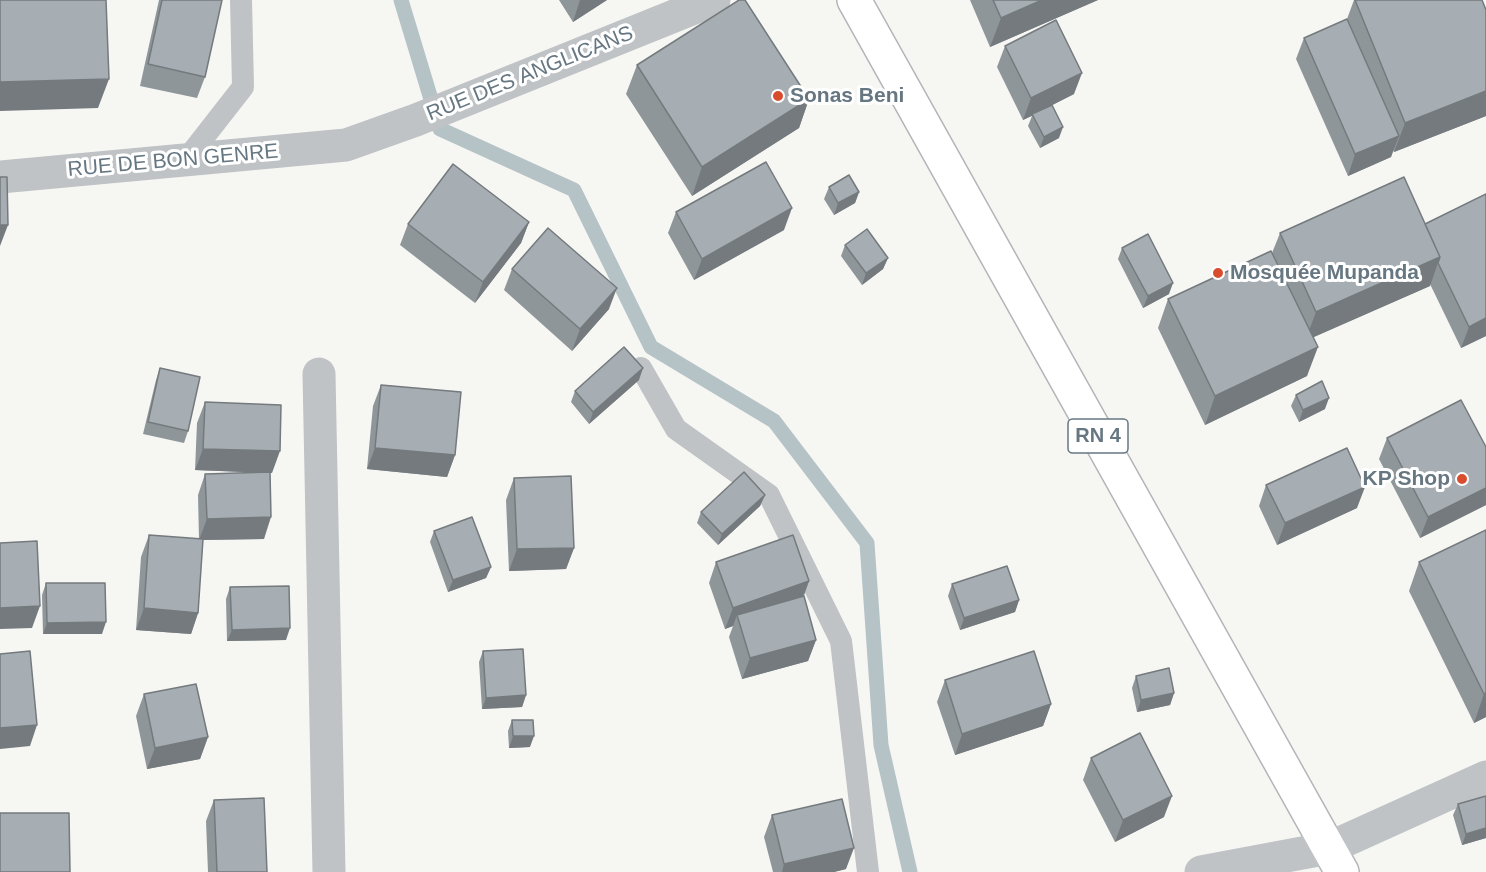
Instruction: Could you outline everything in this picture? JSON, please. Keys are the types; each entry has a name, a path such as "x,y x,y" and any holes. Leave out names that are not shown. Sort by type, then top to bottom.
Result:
{"highway":[{"name":"RN 4","path":"854,0 1336,860"}],"street":[{"name":"RUE DES ANGLICANS","path":"345,145 416,120 453,103 714,0"},
{"name":"RUE DE BON GENRE","path":"0,177 345,145"},
{"path":"319,374 329,872"},
{"path":"1201,872 1336,860 1486,777"}],"lane":[{"path":"186,159 243,87 241,0"},
{"path":"641,368 676,429 769,495 841,641 868,872"}],"building":[{"path":"0,0 106,0 109,79 0,82"},
{"path":"162,0 222,0 205,77 148,64"},
{"path":"739,0 745,0 809,99 702,167 637,65"},
{"path":"993,0 1042,0 1001,18"},
{"path":"1355,0 1482,0 1486,10 1486,91 1405,123"},
{"path":"1347,19 1399,136 1355,154 1304,38"},
{"path":"1056,20 1082,73 1031,98 1005,46"},
{"path":"1052,105 1063,127 1044,137 1032,114"},
{"path":"766,162 792,208 702,259 676,212"},
{"path":"453,164 529,222 483,282 408,224"},
{"path":"849,175 859,192 838,203 829,187"},
{"path":"0,177 7,177 8,225 0,225"},
{"path":"1404,177 1440,257 1316,312 1280,233"},
{"path":"1486,194 1486,318 1469,327 1438,263 1440,257 1425,224"},
{"path":"548,228 617,288 580,329 512,269"},
{"path":"867,229 888,258 866,273 845,245"},
{"path":"1148,234 1173,283 1148,296 1122,248"},
{"path":"1271,251 1318,347 1215,396 1168,299"},
{"path":"624,347 643,368 593,412 575,391"},
{"path":"160,368 200,377 188,431 148,422"},
{"path":"1322,381 1329,398 1303,410 1296,395"},
{"path":"381,385 461,392 455,455 375,448"},
{"path":"1461,400 1486,447 1486,488 1428,517 1387,438"},
{"path":"205,402 281,405 280,451 203,449"},
{"path":"1347,448 1365,487 1285,523 1266,485"},
{"path":"270,472 271,517 207,519 205,474"},
{"path":"744,472 765,495 722,534 701,512"},
{"path":"571,476 574,548 517,549 514,478"},
{"path":"472,517 491,567 453,580 434,531"},
{"path":"1486,530 1486,693 1484,694 1419,562"},
{"path":"149,535 203,539 198,613 144,608"},
{"path":"793,535 809,581 733,608 716,562"},
{"path":"37,541 40,606 0,608 0,543"},
{"path":"1007,566 1019,600 964,618 952,584"},
{"path":"46,583 105,583 106,622 47,623"},
{"path":"289,586 290,628 232,630 230,587"},
{"path":"804,596 816,640 750,658 737,615"},
{"path":"523,649 526,695 486,698 483,651"},
{"path":"30,651 37,725 0,728 0,654"},
{"path":"1034,651 1051,704 962,734 945,680"},
{"path":"1169,668 1174,693 1141,700 1136,676"},
{"path":"196,684 208,737 155,748 144,694"},
{"path":"512,720 533,720 534,736 513,736"},
{"path":"1140,733 1172,796 1123,820 1091,758"},
{"path":"1486,796 1486,828 1466,834 1458,804"},
{"path":"264,798 267,872 217,872 214,800"},
{"path":"842,799 854,848 784,864 772,815"},
{"path":"0,813 69,813 70,872 0,872"}],"waterway":[{"path":"401,0 440,129 574,190 651,347 774,421 867,543 881,745 910,872"}],"place":[{"name":"Sonas Beni","path":"778,96"},
{"name":"Mosquée Mupanda","path":"1218,273"},
{"name":"KP Shop","path":"1462,479"}]}
